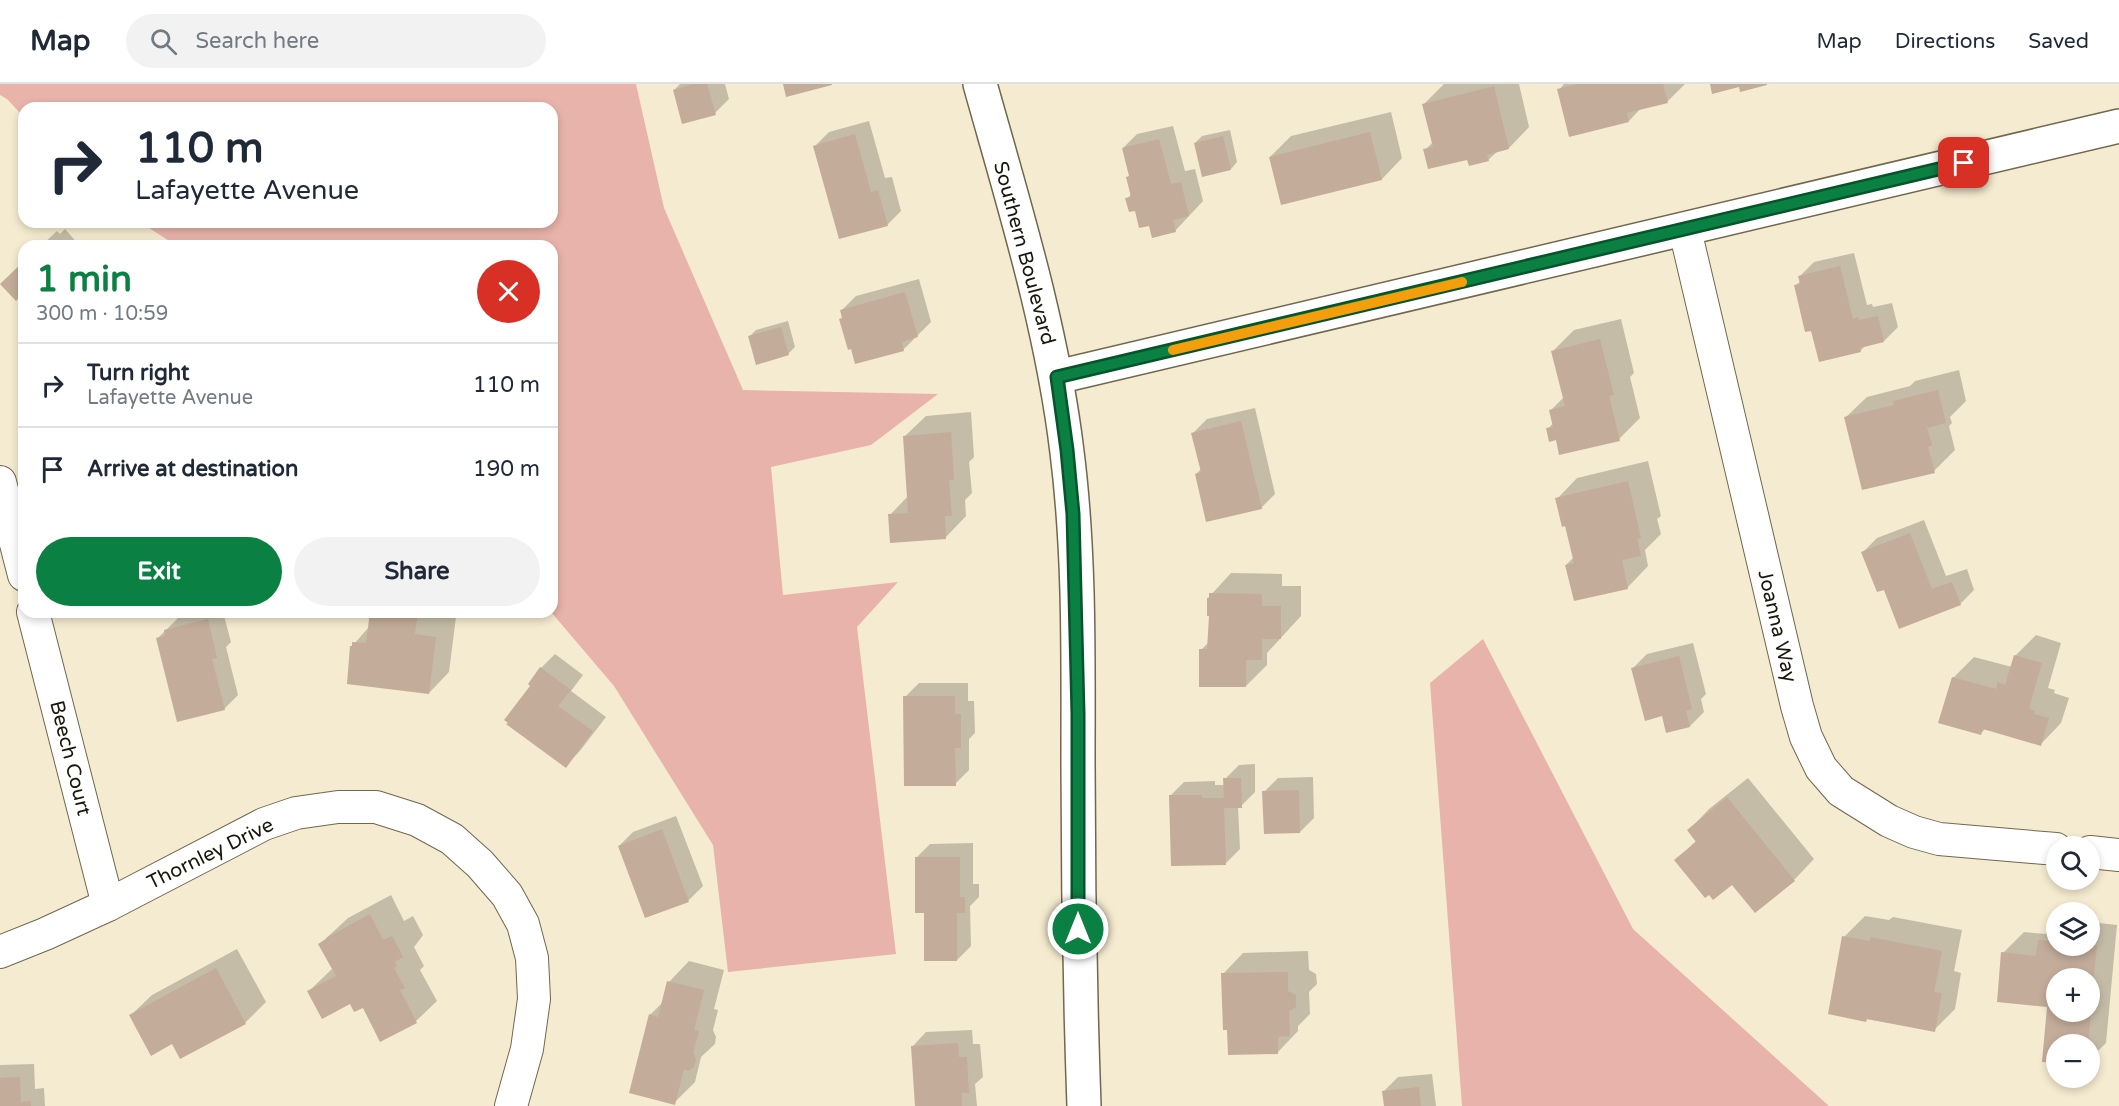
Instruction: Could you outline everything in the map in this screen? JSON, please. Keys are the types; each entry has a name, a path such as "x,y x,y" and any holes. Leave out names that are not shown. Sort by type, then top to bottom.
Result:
{"street":[{"name":"Southern Boulevard","path":"980,84 1033,274 1057,377 1067,450 1074,548 1078,714 1079,953 1084,1106"},
{"path":"1057,377 2119,126"},
{"name":"Joanna Way","path":"1685,230 1797,706 1806,737 1821,768 1841,791 1889,821 1914,832 1939,838 2046,848"},
{"path":"0,482 18,552"},
{"name":"Beech Court","path":"35,618 108,904"},
{"name":"Thornley Drive","path":"0,952 45,934 108,904 264,824 296,813 338,807 376,807 417,820 452,839 480,864 507,895 523,924 531,958 534,999 527,1048 511,1106"},
{"path":"2100,853 2119,855"}],"shaded area":[{"path":"0,84 636,84 664,208 743,390 938,394 871,445 771,467 783,595 898,582 857,627 896,954 728,972 713,845 614,686 556,618 558,618 558,240 168,240 149,228 558,228 558,102 18,102 18,111 0,95"},
{"path":"1483,639 1633,929 1829,1106 1462,1106 1430,683"}],"building":[{"path":"693,84 707,84 716,115 682,124 673,90"},
{"path":"783,84 832,84 832,85 786,97"},
{"path":"1578,84 1663,84 1668,103 1627,113 1629,122 1569,137 1557,89"},
{"path":"1710,84 1767,85 1740,92 1739,87 1712,94"},
{"path":"1494,86 1509,149 1487,155 1489,161 1469,166 1467,160 1428,169 1423,149 1433,147 1422,104"},
{"path":"1370,132 1382,180 1281,205 1269,157"},
{"path":"855,134 871,192 878,190 888,226 839,239 813,146"},
{"path":"1223,136 1231,170 1202,177 1194,143"},
{"path":"1159,139 1171,184 1181,182 1189,216 1173,220 1176,232 1152,238 1149,226 1139,228 1135,211 1129,212 1125,198 1131,197 1126,177 1129,176 1122,148"},
{"path":"1840,266 1853,319 1878,316 1884,342 1860,348 1861,352 1819,362 1811,331 1805,332 1794,285 1800,284 1798,276"},
{"path":"18,267 18,299 16,301 0,284"},
{"path":"905,292 918,337 902,342 904,351 855,364 851,349 848,350 839,319 842,318 840,310"},
{"path":"781,327 789,355 756,365 748,336"},
{"path":"1600,339 1614,395 1609,396 1620,441 1559,455 1556,440 1549,442 1546,428 1553,427 1549,410 1565,406 1551,351"},
{"path":"1938,390 1946,423 1927,428 1932,445 1928,447 1935,473 1862,490 1844,417 1894,405 1893,401"},
{"path":"1241,421 1262,509 1206,522 1195,474 1201,472 1191,433"},
{"path":"951,432 954,480 949,480 952,516 945,516 946,539 890,543 888,514 908,513 903,436"},
{"path":"1628,481 1641,538 1637,539 1641,556 1622,560 1628,589 1574,601 1565,565 1574,563 1555,498"},
{"path":"1910,533 1932,589 1952,582 1961,605 1899,629 1884,590 1877,592 1861,552"},
{"path":"1209,593 1262,594 1262,606 1281,606 1281,639 1262,639 1262,660 1246,660 1246,687 1199,687 1199,649 1207,649 1209,616 1207,616 1207,598 1209,598"},
{"path":"369,618 417,618 415,634 436,637 429,694 347,684 350,646 352,642 366,643"},
{"path":"208,619 217,658 212,659 225,710 177,722 156,638 165,636 164,630"},
{"path":"2014,655 2042,663 2029,708 2035,711 2034,714 2049,718 2041,746 1983,729 1981,735 1938,723 1952,677 1996,689 1998,682 2005,685"},
{"path":"1679,656 1692,709 1686,711 1690,727 1666,733 1662,716 1645,721 1631,668"},
{"path":"540,667 571,690 558,706 593,731 566,768 506,724 508,723 504,720 530,686 528,684"},
{"path":"903,696 955,696 955,714 961,714 961,748 955,748 956,786 904,786"},
{"path":"1223,778 1241,778 1242,808 1224,808 1226,865 1171,866 1169,795 1224,798"},
{"path":"1299,790 1300,833 1264,834 1262,791"},
{"path":"1727,797 1795,881 1755,913 1732,885 1713,900 1709,895 1705,898 1674,860 1696,842 1687,830"},
{"path":"662,829 689,902 645,918 618,846"},
{"path":"915,857 960,857 960,897 965,897 965,913 957,913 957,961 924,961 924,913 915,913"},
{"path":"370,914 383,940 392,936 403,957 395,962 397,966 394,968 405,988 400,990 417,1023 380,1042 363,1008 354,1012 350,1004 322,1019 307,991 336,976 318,944"},
{"path":"1842,936 1870,941 1870,937 1942,951 1934,992 1942,993 1935,1032 1828,1014"},
{"path":"2038,940 2046,940 2046,956 2096,956 2095,968 2046,968 2046,1007 1997,1002 2001,952 2036,956"},
{"path":"216,968 246,1024 180,1059 172,1044 151,1056 129,1015"},
{"path":"1288,972 1288,991 1296,995 1296,1007 1289,1011 1290,1036 1278,1037 1278,1054 1228,1055 1227,1030 1223,1030 1221,973"},
{"path":"667,981 704,990 694,1030 699,1031 693,1052 696,1059 694,1067 688,1071 684,1069 675,1105 629,1093 649,1014 658,1017"},
{"path":"2046,1018 2046,1022 2090,1022 2089,1034 2046,1034 2046,1062 2042,1062"},
{"path":"958,1043 959,1057 967,1057 969,1093 962,1093 962,1106 915,1106 911,1046"},
{"path":"20,1077 21,1102 31,1101 31,1106 0,1106 0,1078"},
{"path":"1419,1087 1421,1106 1384,1106 1382,1091"}],"slow traffic":[{"path":"1173,350 1462,282"}],"route":[{"path":"1078,929 1077,614 1073,514 1057,377 1964,163"}]}
